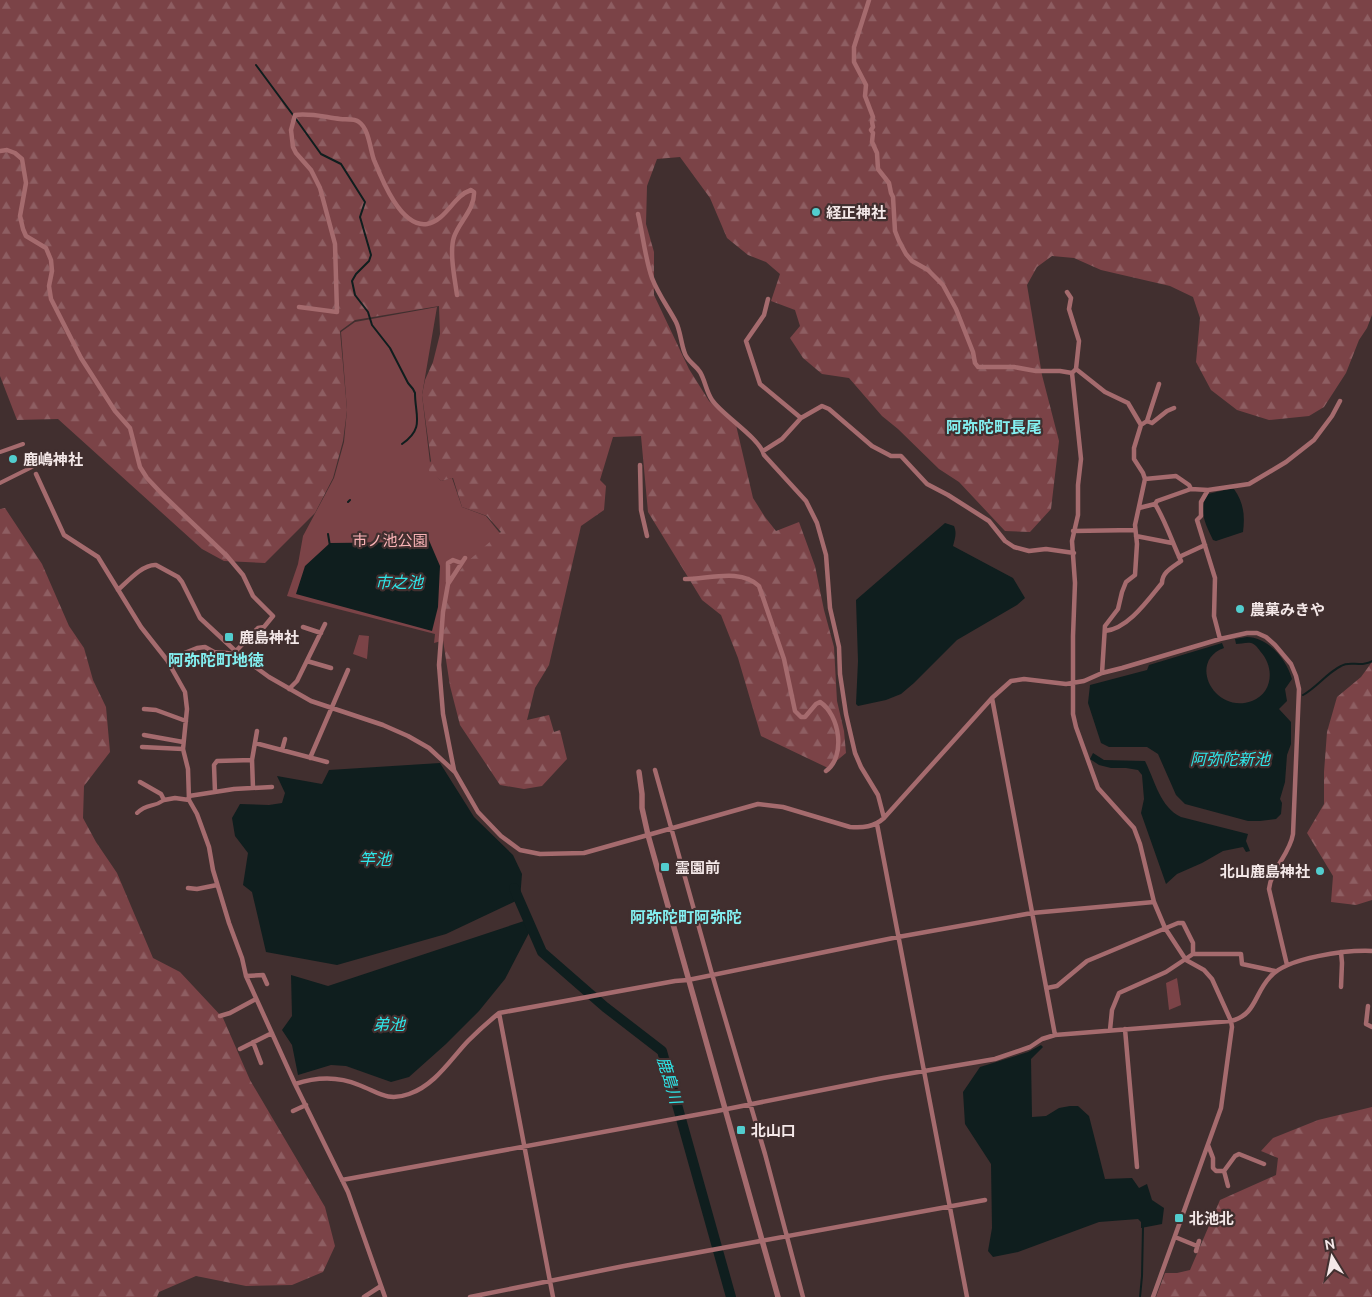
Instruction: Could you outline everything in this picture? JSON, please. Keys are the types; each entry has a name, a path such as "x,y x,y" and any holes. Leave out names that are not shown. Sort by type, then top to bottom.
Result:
{"street":[{"path":"869,0 854,47 854,62 866,85 865,96 873,117 872,142 878,168 889,183 894,197 895,230 906,254 943,285 956,309 978,367 1014,367 1036,371 1072,373"},
{"path":"299,307 337,312 335,244 329,219 320,188 311,170 293,147 291,130 295,115 308,113 356,120 361,123 374,160 393,201 402,213 414,223 434,222 446,214 466,192 471,190 474,192 474,200 454,238 452,246 457,295"},
{"path":"0,151 7,150 15,153 22,159 26,183 20,216 22,229 26,236 46,248 51,260 52,271 49,286 51,299 81,358 115,411 130,428 140,467 147,478 163,495 227,556 243,575 253,596 273,616 264,627 258,628 236,651"},
{"path":"638,214 651,277 676,323 684,352 689,362 700,373 715,404 737,422 806,501 817,523 826,555 830,608 839,647 840,674 846,714 855,753 878,795 884,818"},
{"path":"1067,292 1071,298 1070,309 1079,341 1076,369 1072,373"},
{"path":"768,299 764,315 746,340 753,366 760,384 801,418"},
{"path":"1076,369 1105,392 1128,403 1133,408 1141,425"},
{"path":"1072,373 1081,459 1078,485 1078,515 1072,541 1074,553 1074,718 1098,788 1134,828 1140,844 1154,902 1166,928 1186,960 1204,970 1212,979 1232,1027 1221,1108 1153,1297"},
{"path":"1102,673 1105,626 1118,609 1126,582 1135,575 1136,533 1145,479 1134,459 1133,453 1141,425 1147,421 1159,384"},
{"path":"1139,508 1155,504 1163,498 1191,489 1208,490 1248,484 1286,462 1314,440 1323,430 1340,401"},
{"path":"763,451 782,438 801,418 822,406 829,408 872,446 891,456 901,456 927,484 988,521 1005,541 1014,547 1029,551 1046,550 1074,553"},
{"path":"1147,421 1152,423 1166,411 1174,408"},
{"path":"0,452 23,444"},
{"path":"640,465 641,510 647,536"},
{"path":"0,483 32,467"},
{"path":"36,474 64,534 98,557 146,634 167,660 185,692 187,701 183,750 188,769 189,798 209,847 212,870 242,958 246,976 295,1084 342,1180 385,1297"},
{"path":"1145,479 1176,476 1189,485 1191,489"},
{"path":"1208,490 1201,502 1201,516 1197,520 1215,578 1214,616 1220,639"},
{"path":"1105,631 1124,623 1138,612 1162,583 1162,578 1167,570 1181,561 1172,543 1165,521 1155,504"},
{"path":"1074,531 1136,533 1172,543"},
{"path":"1179,556 1205,545"},
{"path":"448,584 465,558"},
{"path":"455,772 443,714 439,665 443,612 448,584 448,563 453,560 461,563"},
{"path":"118,590 139,572 152,564 178,577 200,618 243,658 289,690 311,701 408,736 429,748 455,772 478,812 501,836 520,850 540,854 584,853 625,843 672,827 702,821 747,806 766,804 783,807 850,827 858,828 877,824 1006,684 1017,679 1074,683 1220,639 1247,633 1257,633 1266,637 1291,664 1299,689 1293,834 1290,846 1272,878 1269,889 1286,965"},
{"path":"685,579 739,575 754,581 759,586 784,659 795,711 801,717 805,717 820,702 826,706 835,721 837,733 836,757 832,767 826,771"},
{"path":"289,690 297,681 325,624"},
{"path":"303,627 321,633"},
{"path":"167,660 197,648 205,647 214,652 227,653 243,658"},
{"path":"307,661 330,668"},
{"path":"310,758 348,670"},
{"path":"992,698 1055,1034"},
{"path":"144,709 156,710 186,722"},
{"path":"253,788 252,760 257,731"},
{"path":"144,736 183,742"},
{"path":"282,750 285,739"},
{"path":"255,744 327,762"},
{"path":"142,747 183,750"},
{"path":"215,792 214,765 217,760 252,760"},
{"path":"655,770 765,1154 803,1297"},
{"path":"639,772 642,808 648,835 778,1297"},
{"path":"140,782 161,794 164,800"},
{"path":"137,813 144,806 155,806 164,800 189,798 215,792 272,787"},
{"path":"877,824 966,1297"},
{"path":"188,888 197,889 217,885"},
{"path":"295,1084 326,1078 342,1080 359,1085 378,1095 395,1098 410,1094 421,1088 442,1071 467,1042 499,1013 688,980 898,937 1032,913 1154,902"},
{"path":"1047,988 1057,986 1087,961 1183,922 1192,943 1193,954"},
{"path":"342,1180 725,1110 924,1070 995,1059 1030,1047 1042,1039 1055,1034 1231,1021 1241,1018 1250,1011 1257,996 1275,971 1286,965 1341,952 1372,951"},
{"path":"1341,952 1341,987"},
{"path":"1110,1030 1112,1010 1118,993 1157,977 1193,954 1241,954 1242,964 1275,971"},
{"path":"246,976 264,976 267,984"},
{"path":"220,1016 230,1014 256,999"},
{"path":"1368,1006 1366,1024 1372,1027"},
{"path":"499,1013 553,1297"},
{"path":"1125,1029 1136,1166"},
{"path":"240,1049 272,1033"},
{"path":"253,1042 261,1063"},
{"path":"293,1111 306,1105"},
{"path":"1208,1146 1213,1158 1213,1168 1216,1171 1224,1171"},
{"path":"1224,1171 1235,1156 1239,1154 1264,1164"},
{"path":"1224,1171 1228,1186"},
{"path":"470,1297 624,1266 986,1200"},
{"path":"1175,1237 1196,1249 1199,1240"},
{"path":"364,1297 381,1286"}],"green space":[{"path":"0,0 1372,0 1372,315 1367,328 1359,340 1346,373 1324,407 1309,416 1269,420 1237,410 1211,390 1196,362 1200,318 1193,297 1170,286 1101,270 1074,258 1052,256 1037,267 1027,285 1042,375 1059,441 1051,509 1030,532 1005,531 959,482 939,469 882,416 849,378 822,374 803,358 790,338 800,326 795,310 771,301 780,274 766,262 748,255 727,238 710,198 680,157 657,159 647,186 646,224 654,252 654,295 689,369 709,401 736,425 753,498 765,517 776,531 799,522 815,566 834,647 837,701 844,731 846,753 828,768 761,736 738,658 721,615 702,600 648,512 641,436 613,437 600,480 606,486 604,510 581,526 549,665 535,688 527,720 549,715 554,732 560,730 567,759 542,786 524,789 500,785 460,725 450,686 441,627 450,584 466,563 501,532 487,516 462,507 453,478 441,481 429,471 431,461 422,395 440,334 439,306 355,320 340,331 347,410 343,441 333,478 315,513 265,563 224,561 202,549 58,419 17,420 0,376"},
{"name":"市ノ池公園","path":"437,307 422,395 431,471 441,481 452,478 462,507 486,516 499,532 504,534 445,640 434,643 435,634 287,596 298,564 303,536 334,478 344,442 347,410 341,332 355,322"},
{"path":"5,508 42,564 69,626 84,648 93,680 106,707 110,752 84,786 83,818 96,842 117,873 153,958 180,972 223,1018 250,1080 325,1207 335,1246 323,1272 292,1285 246,1286 196,1276 159,1292 157,1297 0,1297 0,509"},
{"path":"359,635 369,636 367,659 353,654"},
{"path":"1372,662 1372,900 1356,905 1331,902 1333,876 1307,833 1324,804 1327,732 1337,697 1361,677"},
{"path":"1177,978 1181,1005 1169,1010 1166,983"},
{"path":"1372,1107 1372,1297 1156,1297 1165,1273 1190,1270 1220,1200 1276,1175 1278,1158 1261,1151 1273,1138 1318,1120"}],"water":[{"path":"1234,489 1242,505 1244,515 1243,532 1216,541 1213,540 1205,523 1203,505 1208,494"},
{"path":"945,523 954,526 956,534 953,546 1013,578 1025,598 1017,605 957,640 901,694 886,700 858,706 856,704 858,661 856,600"},
{"name":"市之池","path":"428,538 440,566 438,607 432,631 296,594 305,566 330,543 417,542"},
{"name":"阿弥陀新池","path":"1255,638 1269,645 1286,664 1292,679 1285,689 1287,701 1279,709 1291,722 1291,744 1287,755 1285,782 1280,799 1282,803 1281,814 1276,819 1260,821 1248,821 1185,804 1176,795 1158,754 1147,747 1109,747 1101,743 1088,703 1090,685 1147,670 1149,665 1222,643 1224,648 1213,655 1207,664 1210,685 1217,694 1226,700 1238,703 1252,701 1259,697 1268,686 1270,672 1265,657 1255,645 1249,643 1236,644 1235,639"},
{"path":"1093,753 1104,760 1145,761 1163,800 1174,813 1181,817 1248,834 1246,841 1250,851 1246,852 1243,847 1223,851 1177,874 1166,884 1141,813 1144,799 1142,775 1138,770 1099,765 1090,759"},
{"name":"竿池","path":"440,763 474,817 513,855 522,874 520,899 446,934 337,965 266,952 252,892 243,885 248,853 235,836 232,818 240,804 269,805 282,803 285,793 277,776 322,784 329,770"},
{"name":"弟池","path":"527,920 531,929 505,979 479,1011 409,1077 391,1082 346,1066 331,1065 298,1075 292,1045 282,1030 292,1016 291,975 328,986"},
{"path":"1041,1045 1043,1047 1031,1059 1032,1117 1046,1116 1059,1108 1078,1106 1089,1116 1105,1179 1132,1178 1139,1188 1147,1184 1152,1200 1164,1208 1162,1224 1141,1228 1141,1222 1138,1219 1099,1222 1018,1252 993,1257 988,1251 992,1228 991,1164 965,1124 963,1092 980,1067 1028,1052"}],"waterway":[{"path":"256,65 293,115"},
{"path":"296,119 321,154 341,164 365,202 360,217 371,255 369,261 352,281 355,295 368,312 372,325 390,348 415,393 416,427 414,433 402,444"},
{"path":"328,534 330,546"},
{"path":"1303,695 1344,664 1364,664 1372,661"},
{"name":"鹿島川","path":"514,888 542,952 605,1007 662,1051 731,1297"},
{"path":"1140,1297 1143,1227"}],"place":[{"name":"経正神社","path":"816,212"},
{"name":"鹿嶋神社","path":"13,459"},
{"name":"農菓みきや","path":"1240,609"},
{"name":"鹿島神社","path":"229,637"},
{"name":"霊園前","path":"665,867"},
{"name":"北山鹿島神社","path":"1320,871"},
{"name":"北山口","path":"741,1130"},
{"name":"北池北","path":"1179,1218"}],"district":[{"name":"阿弥陀町長尾","path":"994,427"},
{"name":"阿弥陀町地徳","path":"216,660"},
{"name":"阿弥陀町阿弥陀","path":"686,917"}]}
